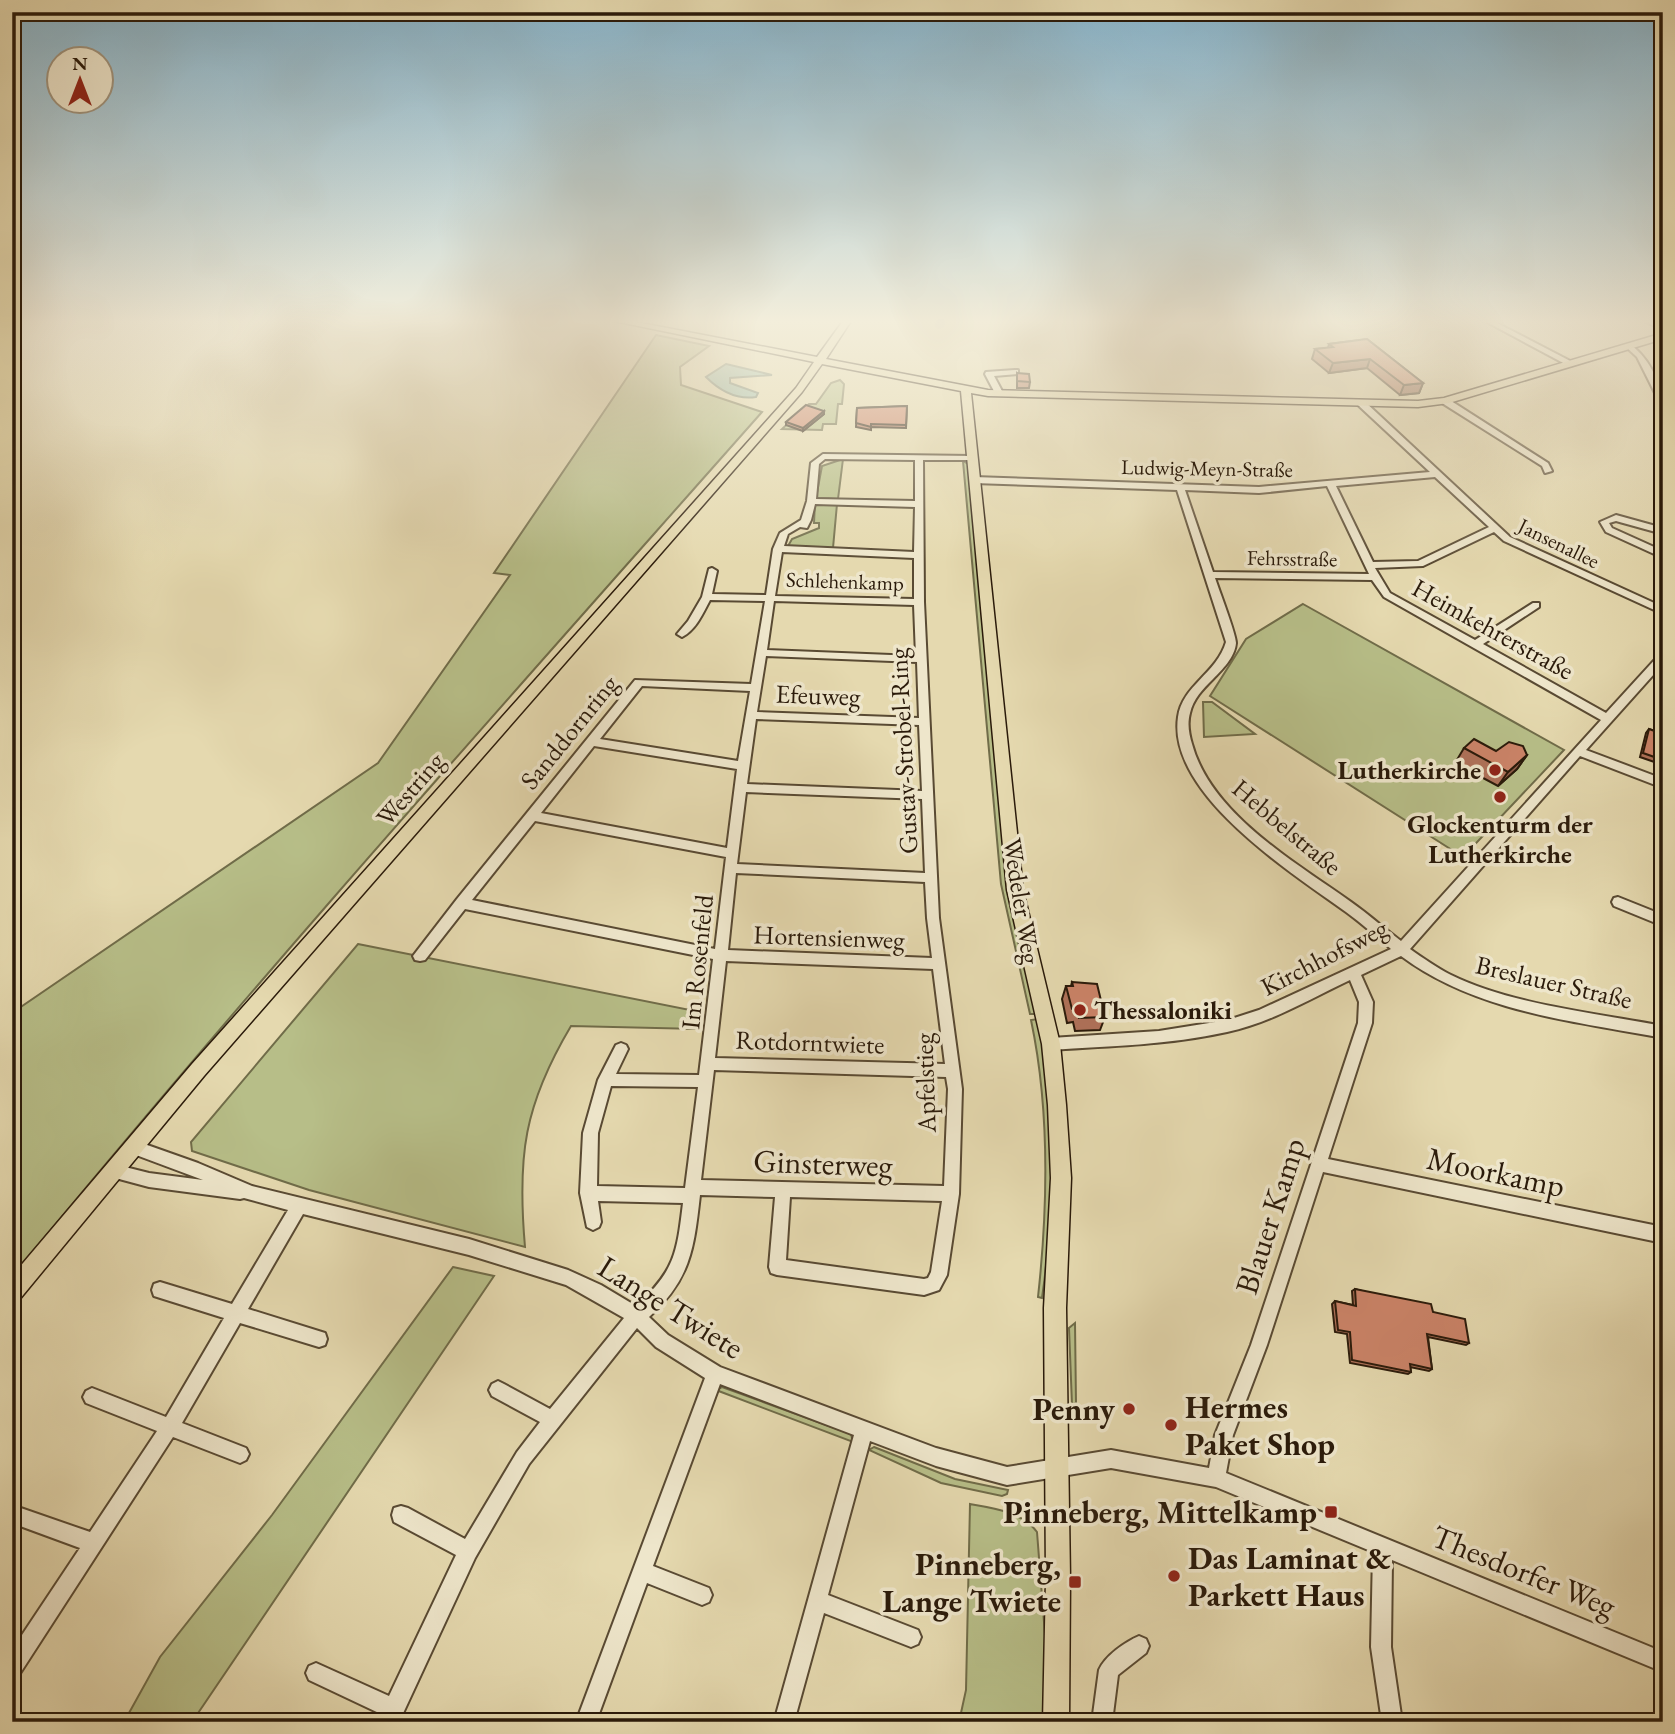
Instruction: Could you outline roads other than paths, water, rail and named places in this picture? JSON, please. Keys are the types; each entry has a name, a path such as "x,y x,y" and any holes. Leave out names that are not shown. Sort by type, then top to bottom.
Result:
{"main road":[{"name":"Westring","path":"12,1293 133,1147 787,402"},
{"name":"Wedeler Weg","path":"967,402 1015,890 1051,1044 1061,1178 1055,1308 1055,1468"},
{"path":"1318,402 1437,402"},
{"path":"1055,1468 1058,1578 1056,1722"}],"street":[{"path":"1446,402 1545,465 1548,471"},
{"name":"Jansenallee","path":"1361,403 1507,539 1663,611"},
{"path":"779,545 806,525 815,463 823,456 972,458"},
{"name":"Gustav-Strobel-Ring","path":"730,868 932,878 919,602 919,457"},
{"name":"Ludwig-Meyn-Straße","path":"974,480 1259,490 1438,474"},
{"path":"1331,485 1370,565"},
{"name":"Hebbelstraße","path":"1180,487 1231,642 1221,661 1185,704 1183,730 1191,761 1207,787 1249,831 1401,950"},
{"path":"811,501 919,499"},
{"path":"1663,531 1616,518 1606,520 1604,524 1609,530 1663,555"},
{"name":"Fehrsstraße","path":"1370,565 1420,564 1495,528"},
{"path":"779,545 919,555"},
{"name":"Im Rosenfeld","path":"638,1317 652,1306 676,1272 686,1245 743,766 764,653 779,545"},
{"name":"Heimkehrerstraße","path":"1370,565 1375,577 1390,597 1608,719"},
{"path":"682,635 707,597 712,570"},
{"name":"Fehrsstraße","path":"1209,575 1375,577"},
{"path":"707,597 771,598"},
{"name":"Schlehenkamp","path":"771,598 919,602"},
{"path":"1475,645 1535,605"},
{"path":"764,653 922,659"},
{"name":"Kirchhofsweg","path":"1051,1044 1159,1037 1227,1026 1263,1015 1401,950 1663,657"},
{"name":"Sanddornring","path":"420,956 639,682 757,688"},
{"name":"Efeuweg","path":"752,715 924,722"},
{"path":"590,741 743,766"},
{"path":"1580,752 1663,783"},
{"path":"741,788 928,795"},
{"path":"531,816 732,853"},
{"name":"Apfelstieg","path":"783,1190 777,1267 924,1287 933,1284 939,1275 951,1194 953,1071 938,964 932,878"},
{"path":"1618,902 1663,920"},
{"path":"461,903 719,955"},
{"name":"Breslauer Straße","path":"1401,950 1459,985 1486,994 1663,1032"},
{"name":"Hortensienweg","path":"719,955 938,964"},
{"name":"Blauer Kamp","path":"1216,1478 1224,1435 1259,1345 1367,1012 1363,992 1353,973"},
{"path":"593,1222 586,1154 605,1080 621,1049"},
{"name":"Rotdorntwiete","path":"708,1064 953,1071"},
{"path":"605,1080 705,1081"},
{"name":"Lange Twiete","path":"133,1147 198,1170 251,1193"},
{"name":"Moorkamp","path":"1318,1164 1663,1235"},
{"name":"Lange Twiete","path":"113,1171 149,1180 251,1193 470,1247 568,1278 596,1291 638,1317 662,1341 715,1374 864,1431 949,1461 1007,1476 1055,1468"},
{"name":"Ginsterweg","path":"588,1193 783,1190 951,1194"},
{"path":"12,1668 170,1426 299,1206"},
{"path":"160,1290 319,1339"},
{"path":"316,1673 391,1715 468,1551 523,1458 551,1419 627,1326 638,1317"},
{"path":"586,1722 715,1374"},
{"path":"498,1391 551,1419"},
{"path":"92,1397 240,1454"},
{"path":"784,1722 864,1431"},
{"name":"Thesdorfer Weg","path":"1055,1468 1111,1459 1216,1478 1663,1662"},
{"path":"12,1514 93,1544"},
{"path":"401,1515 468,1551"},
{"path":"1383,1548 1381,1647 1392,1722"},
{"path":"642,1571 702,1595"},
{"path":"818,1601 911,1637"},
{"path":"1102,1722 1109,1671 1139,1646"}],"place":[{"name":"Lutherkirche","path":"1495,770"},
{"name":"Glockenturm der Lutherkirche","path":"1500,797"},
{"name":"Thessaloniki","path":"1080,1010"},
{"name":"Penny","path":"1129,1409"},
{"name":"Hermes Paket Shop","path":"1171,1425"},
{"name":"Pinneberg, Mittelkamp","path":"1331,1512"},
{"name":"Das Laminat & Parkett Haus","path":"1174,1576"},
{"name":"Pinneberg, Lange Twiete","path":"1075,1582"}]}
